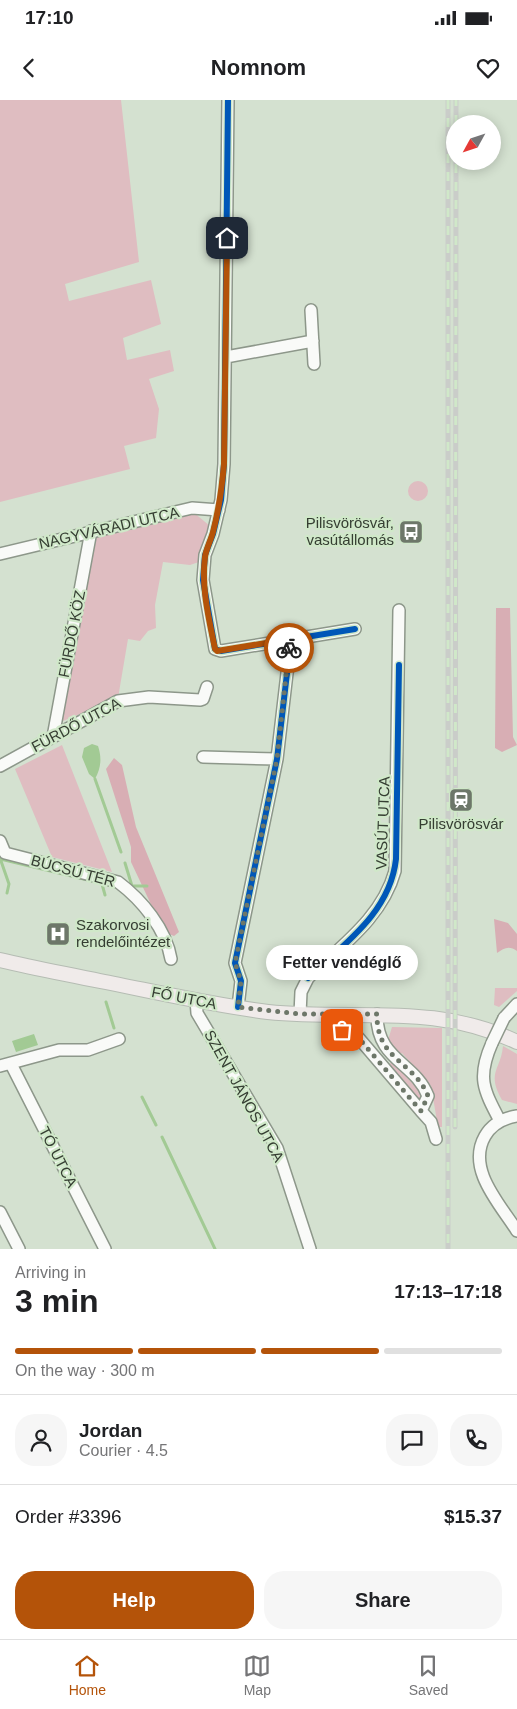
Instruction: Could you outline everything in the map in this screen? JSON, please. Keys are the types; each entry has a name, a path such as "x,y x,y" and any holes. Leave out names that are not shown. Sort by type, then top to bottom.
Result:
{"main road":[{"name":"FŐ UTCA","path":"0,960 238,1007 300,1014 377,1014 459,1021 482,1027 517,1042"}],"street":[{"path":"228,100 224,464 219,510 205,555 204,580 215,649 221,652 355,629"},
{"path":"312,310 314,364"},
{"path":"226,357 313,341"},
{"name":"NAGYVÁRADI UTCA","path":"0,554 192,508 219,510"},
{"name":"FÜRDŐ KÖZ","path":"53,737 91,532"},
{"name":"VASÚT UTCA","path":"300,1014 301,992 308,978 376,912 386,895 395,871 399,610"},
{"path":"238,1007 241,981 235,963 277,759 290,639"},
{"name":"FÜRDŐ UTCA","path":"0,766 118,701 149,697 200,700 203,699 207,687"},
{"path":"203,757 277,759"},
{"name":"BÚCSÚ TÉR","path":"0,841 5,853 118,882 132,892 143,905 168,944 171,960"},
{"name":"SZENT JÁNOS UTCA","path":"196,1000 197,1013 276,1148 310,1249"},
{"path":"500,1121 484,1088 483,1066 504,1018 517,1004"},
{"path":"377,1014 378,1036 386,1048 425,1087 428,1096 421,1111"},
{"path":"342,1030 357,1036 431,1122 436,1139"},
{"path":"6,1065 59,1050 88,1050 119,1039"},
{"name":"TÓ UTCA","path":"6,1065 105,1249"},
{"path":"517,1116 500,1121 487,1133 482,1142 479,1163 487,1183 517,1231"},
{"path":"0,1212 19,1249"}],"shaded area":[{"path":"0,100 121,100 139,262 65,284 69,301 151,280 161,324 123,338 127,360 170,350 174,371 149,379 159,409 156,438 124,446 130,469 0,502"},
{"path":"418,481 425,484 428,491 425,498 418,501 411,498 408,491 411,484"},
{"path":"193,512 210,526 199,562 190,565 163,562 155,605 156,628 148,631 140,641 128,639 118,698 63,721 60,719 95,536"},
{"path":"496,608 510,608 513,737 517,745 502,752 495,748"},
{"path":"92,744 98,746 100,755 100,767 95,779 89,774 82,757 84,748"},
{"path":"62,745 112,872 52,857 15,769"},
{"path":"114,758 122,765 136,827 179,932 174,936 164,932 131,862 131,847 106,769"},
{"path":"494,919 508,923 517,934 517,951 507,948 497,953"},
{"path":"495,988 517,988 517,991 499,1007 494,1005"},
{"path":"392,1027 442,1028 442,1127 438,1127 431,1086 402,1053 399,1055 388,1040"},
{"path":"34,1034 38,1045 16,1052 12,1041"},
{"path":"503,1046 517,1054 517,1104 502,1100 495,1083"},
{"path":"392,1062 419,1090 422,1097 418,1101 386,1067"}],"waterway":[{"path":"95,779 121,852"},
{"path":"0,859 117,887"},
{"path":"1,861 9,884 7,893"},
{"path":"125,863 132,886 147,886"},
{"path":"102,884 105,895"},
{"path":"106,1002 114,1028"},
{"path":"142,1097 156,1125"},
{"path":"162,1137 215,1249"}],"railway":[{"path":"448,100 448,1249"},
{"path":"456,100 456,115"},
{"path":"455,1127 456,170"}],"cycle path":[{"path":"228,100 224,464 221,500 213,534 205,555 203,580 215,649 221,651 355,629"},
{"path":"238,1007 241,981 235,963 277,759 291,639"},
{"path":"308,978 363,926 385,896 392,878 396,859 399,665"}],"way so far":[{"path":"289,648 277,759 235,963 235,969 241,981 238,1007 266,1012 300,1014 377,1014 378,1036 386,1048 425,1087 428,1096 425,1106 421,1111 371,1055 357,1036 351,1031 342,1030"}],"place":[{"name":"Pilisvörösvár, vasútállomás","path":"411,532"},
{"name":"Pilisvörösvár","path":"461,800"},
{"name":"Szakorvosi rendelőintézet","path":"58,934"},
{"name":"Fetter vendéglő","path":"342,1030"}],"route":[{"path":"227,238 226,429 224,464 221,500 213,534 205,555 206,605 217,651 221,652 290,639 289,648"}]}
